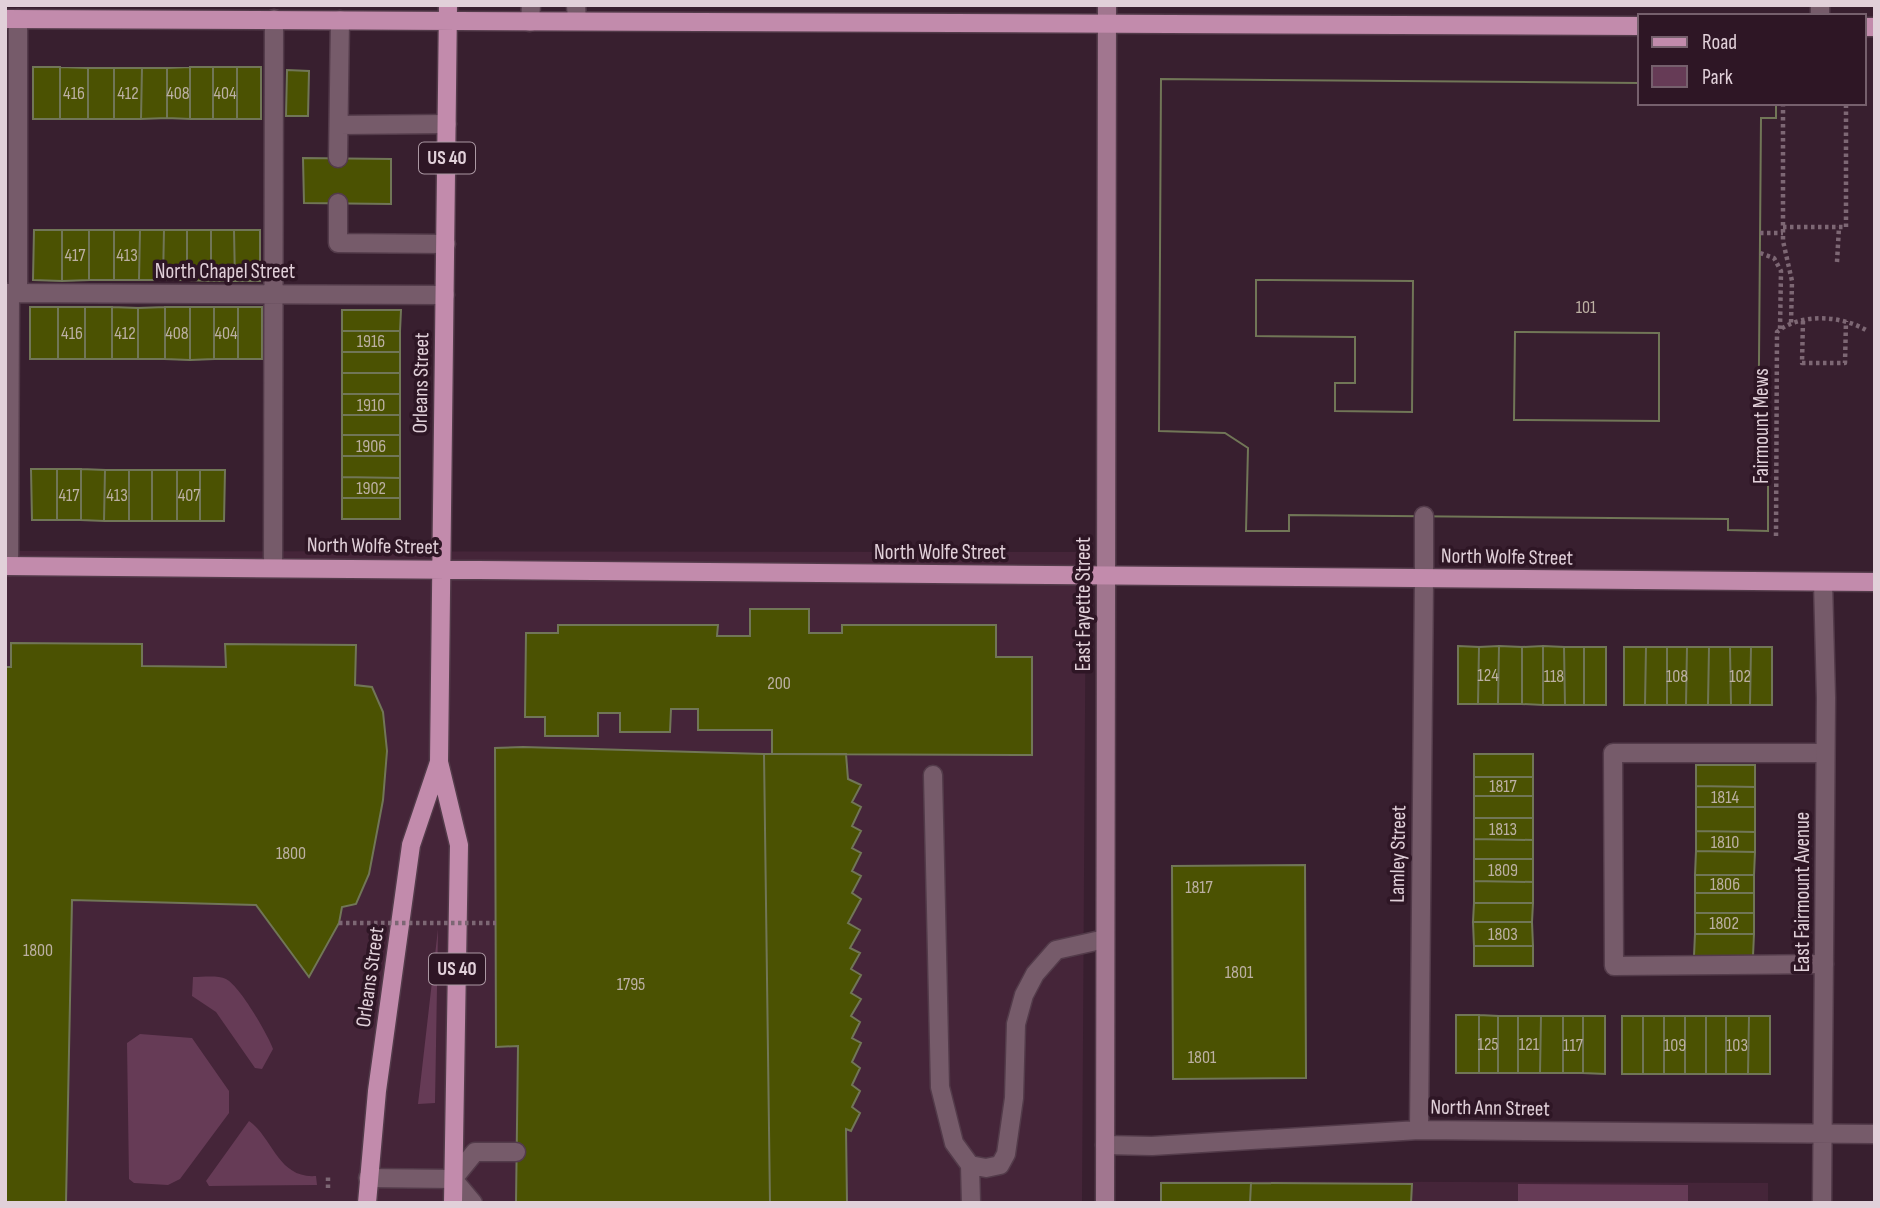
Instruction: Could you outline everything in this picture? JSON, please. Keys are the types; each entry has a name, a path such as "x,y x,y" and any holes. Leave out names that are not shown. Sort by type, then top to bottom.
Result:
{"main road":[{"name":"East Fayette Street","path":"1105,1203 1107,5"},
{"path":"12,19 340,20 448,13 576,13 1108,24 1638,26"},
{"name":"Orleans Street","path":"448,13 439,762 459,845 453,1203"},
{"name":"North Wolfe Street","path":"7,566 1875,582"},
{"name":"Orleans Street","path":"367,1203 411,845 439,762"}],"street":[{"path":"7,566 12,19"},
{"path":"273,568 274,19"},
{"path":"338,159 340,20"},
{"path":"339,125 447,124"},
{"path":"338,204 338,243 446,244"},
{"name":"North Chapel Street","path":"11,293 445,295"},
{"name":"Lamley Street","path":"1419,1130 1424,516"},
{"name":"East Fairmount Avenue","path":"1822,1203 1825,752 1823,582"},
{"path":"1824,964 1614,966 1613,753 1825,752"},
{"path":"933,775 940,1087 954,1143 970,1165 971,1203"},
{"path":"970,1165 986,1168 1000,1165 1006,1154 1014,1098 1016,1024 1024,995 1035,974 1056,950 1105,939"},
{"name":"North Ann Street","path":"1105,1145 1152,1146 1419,1130 1875,1134"},
{"path":"453,1179 475,1152 516,1152"},
{"path":"368,1178 453,1179 473,1203"}],"path":[{"path":"1783,105 1783,230 1792,281 1791,324"},
{"path":"1760,233 1846,227 1846,105"},
{"path":"1838,262 1839,227"},
{"name":"Fairmount Mews","path":"1760,253 1774,258 1781,271 1780,330 1777,332 1776,536"},
{"path":"1780,330 1791,324 1819,318 1846,321 1866,330"},
{"name":"Fairmount Mews","path":"1803,321 1802,363 1845,363 1846,321"},
{"path":"339,923 496,923"},
{"path":"328,1175 328,1188"}],"shaded area":[{"path":"5,551 1086,552 1082,1203 5,1203"},
{"path":"1161,1181 1768,1183 1768,1203 1161,1203"}],"green space":[{"path":"438,929 435,1103 418,1104"},
{"path":"193,977 223,978 239,991 273,1049 262,1069 255,1068 216,1012 192,996"},
{"path":"140,1034 192,1038 229,1091 229,1113 180,1179 168,1185 134,1183 129,1179 127,1043"},
{"path":"249,1121 284,1164 303,1175 316,1176 317,1185 209,1186 206,1181"},
{"path":"1518,1184 1688,1185 1688,1203 1518,1203"}],"building":[{"path":"33,67 60,67 60,119 33,119"},
{"path":"60,67 88,68 88,119 60,119"},
{"path":"190,67 190,119 167,118 167,68"},
{"path":"190,67 213,67 213,119 190,119"},
{"path":"213,67 237,67 237,119 213,119"},
{"path":"237,67 261,67 261,119 237,119"},
{"path":"88,68 114,68 114,119 88,119"},
{"path":"114,68 142,68 141,119 114,119"},
{"path":"142,68 167,68 167,118 141,119"},
{"path":"287,70 309,71 308,116 286,116"},
{"path":"1161,79 1638,83 1638,105 1776,105 1776,118 1761,118 1758,482 1768,483 1768,531 1728,530 1728,519 1289,515 1289,531 1246,531 1248,448 1225,433 1159,431","holes":["1256,280 1413,281 1412,412 1335,411 1335,383 1355,383 1355,337 1256,336","1515,332 1659,333 1659,421 1514,420"]},
{"path":"1161,79 1638,83 1638,105 1776,105 1776,118 1761,118 1758,482 1768,483 1768,531 1728,530 1728,519 1289,515 1289,531 1246,531 1248,448 1225,433 1159,431","holes":["1256,280 1413,281 1412,412 1335,411 1335,383 1355,383 1355,337 1256,336","1515,332 1659,333 1659,421 1514,420"]},
{"path":"303,158 391,159 391,204 304,203"},
{"path":"34,230 62,230 62,281 33,280"},
{"path":"62,230 89,230 89,280 62,281"},
{"path":"89,230 114,230 114,280 89,280"},
{"path":"114,230 140,230 139,280 114,280"},
{"path":"140,230 164,230 163,280 139,280"},
{"path":"164,230 187,230 187,280 163,280"},
{"path":"187,230 211,230 211,281 187,280"},
{"path":"211,230 234,230 235,281 211,281"},
{"path":"234,230 260,230 260,281 235,281"},
{"path":"30,307 58,307 58,359 30,359"},
{"path":"58,307 85,307 85,359 58,359"},
{"path":"85,307 112,307 112,359 85,359"},
{"path":"112,307 138,308 138,359 112,359"},
{"path":"165,307 190,307 190,360 165,359"},
{"path":"165,307 165,359 138,359 138,308"},
{"path":"190,307 214,307 214,359 190,360"},
{"path":"214,307 238,307 238,359 214,359"},
{"path":"238,307 262,307 262,359 238,359"},
{"path":"342,310 401,310 400,331 342,331"},
{"path":"342,331 400,331 400,352 342,352"},
{"path":"342,352 400,352 400,373 342,373"},
{"path":"342,373 400,373 400,394 342,394"},
{"path":"342,394 400,394 400,415 342,415"},
{"path":"342,415 400,415 400,435 342,435"},
{"path":"342,435 400,435 400,456 342,456"},
{"path":"342,456 400,456 400,478 342,477"},
{"path":"31,469 57,469 57,520 32,520"},
{"path":"57,469 81,469 81,520 57,520"},
{"path":"81,469 105,470 104,521 81,520"},
{"path":"105,470 129,470 129,521 104,521"},
{"path":"129,470 152,470 152,521 129,521"},
{"path":"152,470 177,470 177,521 152,521"},
{"path":"177,470 200,470 200,521 177,521"},
{"path":"200,470 225,470 224,521 200,521"},
{"path":"342,477 400,478 400,498 342,498"},
{"path":"342,498 400,498 400,519 342,519"},
{"path":"750,609 809,609 809,633 842,633 842,625 996,625 996,657 1032,657 1032,755 772,754 772,730 698,730 698,709 671,709 670,732 620,732 620,713 598,713 598,736 545,736 545,717 525,717 526,633 558,633 558,625 718,625 717,636 750,636"},
{"path":"11,643 142,644 142,666 226,667 225,644 356,645 355,685 372,687 383,712 387,751 383,800 369,874 356,904 342,907 339,923 309,977 256,905 72,900 66,1203 5,1203 5,667 11,667"},
{"path":"1458,646 1479,647 1478,704 1458,704"},
{"path":"1499,646 1498,704 1478,704 1479,647"},
{"path":"1499,646 1522,647 1522,704 1498,704"},
{"path":"1543,646 1564,647 1565,705 1543,705"},
{"path":"1543,646 1543,705 1522,704 1522,647"},
{"path":"1564,647 1584,647 1584,705 1565,705"},
{"path":"1584,647 1606,647 1606,705 1584,705"},
{"path":"1624,647 1646,647 1645,705 1624,705"},
{"path":"1646,647 1667,647 1667,705 1645,705"},
{"path":"1667,647 1687,647 1686,705 1667,705"},
{"path":"1687,647 1709,647 1708,705 1686,705"},
{"path":"1709,647 1730,647 1731,705 1708,705"},
{"path":"1730,647 1751,647 1750,705 1731,705"},
{"path":"1751,647 1772,647 1772,705 1750,705"},
{"path":"495,748 764,754 770,1203 516,1203 518,1046 496,1047"},
{"path":"764,754 846,754 848,779 861,785 852,802 861,807 852,826 861,831 852,848 861,853 852,871 861,876 852,893 861,899 848,923 860,930 850,948 860,953 851,969 861,975 851,993 861,999 851,1016 860,1022 852,1038 861,1043 852,1062 860,1068 852,1085 860,1091 852,1107 860,1113 851,1131 846,1129 847,1203 770,1203"},
{"path":"1474,754 1533,754 1533,777 1474,777"},
{"path":"1696,765 1755,765 1755,787 1696,786"},
{"path":"1474,777 1533,777 1533,796 1474,796"},
{"path":"1696,786 1755,787 1755,807 1696,807"},
{"path":"1474,796 1533,796 1533,818 1474,818"},
{"path":"1696,807 1755,807 1755,832 1696,831"},
{"path":"1474,818 1533,818 1533,840 1474,839"},
{"path":"1696,831 1755,832 1755,852 1696,851"},
{"path":"1474,839 1533,840 1533,859 1474,859"},
{"path":"1696,851 1755,852 1754,875 1695,875"},
{"path":"1474,859 1533,859 1533,882 1474,881"},
{"path":"1305,865 1306,1078 1173,1079 1172,866"},
{"path":"1695,875 1754,875 1754,893 1695,893"},
{"path":"1474,881 1533,882 1533,903 1474,903"},
{"path":"1695,893 1754,893 1754,913 1695,913"},
{"path":"1474,903 1533,903 1532,922 1473,922"},
{"path":"1695,913 1754,913 1754,934 1695,934"},
{"path":"1473,922 1532,922 1533,946 1474,946"},
{"path":"1695,934 1754,934 1753,956 1694,956"},
{"path":"1474,946 1533,946 1533,966 1474,966"},
{"path":"1456,1015 1479,1015 1479,1073 1456,1073"},
{"path":"1479,1015 1498,1016 1498,1073 1479,1073"},
{"path":"1498,1016 1518,1016 1518,1073 1498,1073"},
{"path":"1518,1016 1541,1016 1540,1073 1518,1073"},
{"path":"1541,1016 1563,1016 1563,1073 1540,1073"},
{"path":"1563,1016 1583,1016 1583,1073 1563,1073"},
{"path":"1583,1016 1605,1016 1605,1074 1583,1073"},
{"path":"1622,1016 1643,1016 1643,1074 1622,1074"},
{"path":"1643,1016 1664,1016 1664,1074 1643,1074"},
{"path":"1664,1016 1685,1016 1685,1074 1664,1074"},
{"path":"1685,1016 1706,1016 1706,1074 1685,1074"},
{"path":"1706,1016 1726,1016 1726,1074 1706,1074"},
{"path":"1726,1016 1749,1016 1748,1074 1726,1074"},
{"path":"1749,1016 1770,1016 1770,1074 1748,1074"},
{"path":"1161,1183 1251,1183 1250,1203 1161,1203"},
{"path":"1251,1183 1412,1184 1411,1203 1250,1203"}]}
